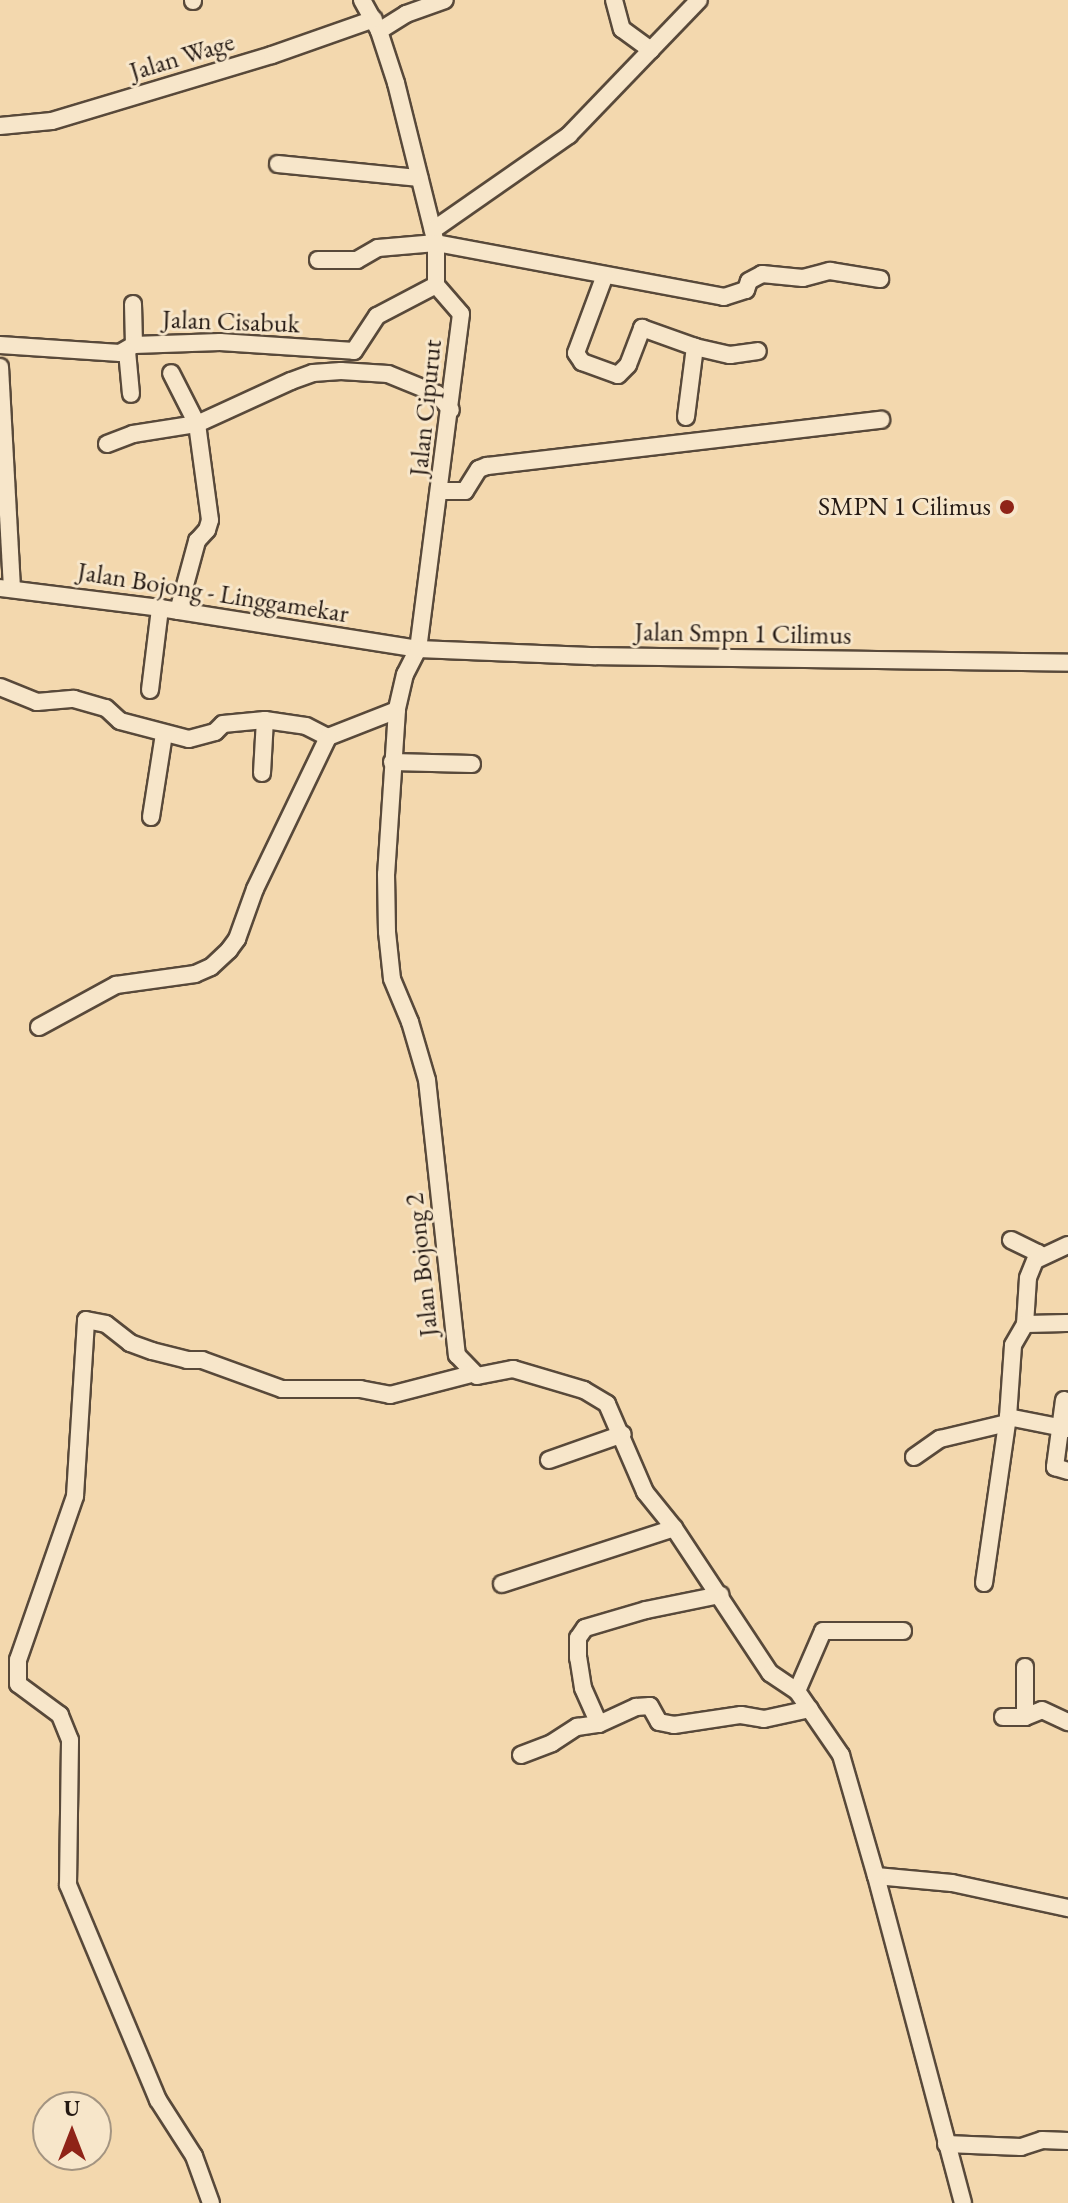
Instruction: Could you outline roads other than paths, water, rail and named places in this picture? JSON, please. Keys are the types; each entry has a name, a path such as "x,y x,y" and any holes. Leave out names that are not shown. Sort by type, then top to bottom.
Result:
{"street":[{"path":"362,0 377,25 396,83 434,236 436,285"},
{"name":"Jalan Wage","path":"0,126 52,121 377,25 445,0"},
{"path":"614,0 622,29 651,50"},
{"path":"318,260 357,260 378,248 434,236 569,135 699,0"},
{"path":"278,164 419,178"},
{"path":"434,236 605,275 724,297 746,290 749,281 762,274 803,278 830,271 880,279"},
{"path":"605,275 576,353 582,362 618,375 628,365 642,328 695,347 730,355 758,351"},
{"name":"Jalan Cisabuk","path":"0,345 130,348 220,342 354,351 377,316 436,285"},
{"name":"Jalan Cipurut","path":"418,649 441,491 461,314 436,285"},
{"path":"131,394 133,304"},
{"path":"686,417 695,347"},
{"path":"0,367 6,588"},
{"path":"171,373 197,424 210,520 207,530 197,541 178,611"},
{"path":"107,444 133,434 197,424 313,373 388,374 437,394 451,410"},
{"path":"441,491 465,491 479,469 487,466 881,420"},
{"name":"Jalan Bojong - Linggamekar","path":"6,588 160,608 418,649"},
{"path":"150,690 160,608"},
{"name":"Jalan Smpn 1 Cilimus","path":"418,649 596,656 1068,663"},
{"name":"Jalan Bojong 2","path":"418,649 405,674 397,710 392,762 387,932 392,979 410,1022 428,1088 452,1332 457,1355 472,1374"},
{"path":"0,687 37,702 74,699 106,708 120,721 164,734 196,738 215,732 223,724 265,720 306,726 328,737"},
{"path":"39,1027 116,985 195,974 211,967 237,939 255,889 328,737 397,710"},
{"path":"262,773 265,720"},
{"path":"151,817 164,734"},
{"path":"392,762 472,764"},
{"path":"1011,1240 1033,1248 1038,1259"},
{"path":"984,1583 1007,1420 1013,1345 1025,1324 1028,1278 1038,1259 1068,1245"},
{"path":"211,2203 194,2156 158,2100 68,1885 70,1740 60,1715 18,1684 18,1660 75,1496 86,1320 106,1324 130,1343 152,1351 187,1360 202,1360 282,1389 360,1389 390,1395 472,1374 482,1377 513,1369 584,1390 607,1404 623,1434 639,1480 720,1595 770,1673 797,1691 841,1755 963,2203"},
{"path":"1025,1324 1068,1323"},
{"path":"1064,1400 1063,1429 1055,1467 1068,1471"},
{"path":"914,1457 940,1439 1007,1420 1063,1429"},
{"path":"549,1460 623,1434"},
{"path":"502,1584 674,1528"},
{"path":"599,1724 583,1688 578,1658 578,1638 585,1628 646,1610 720,1595"},
{"path":"797,1691 823,1631 903,1631"},
{"path":"1025,1667 1025,1717"},
{"path":"521,1755 552,1743 577,1727 599,1724 636,1707 650,1706 664,1724 741,1715 764,1719 810,1709"},
{"path":"1003,1717 1025,1717 1042,1710 1068,1722"},
{"path":"876,1876 952,1883 1068,1908"},
{"path":"946,2144 1021,2147 1042,2140 1068,2141"}],"place":[{"name":"SMPN 1 Cilimus","path":"1007,507"}]}
